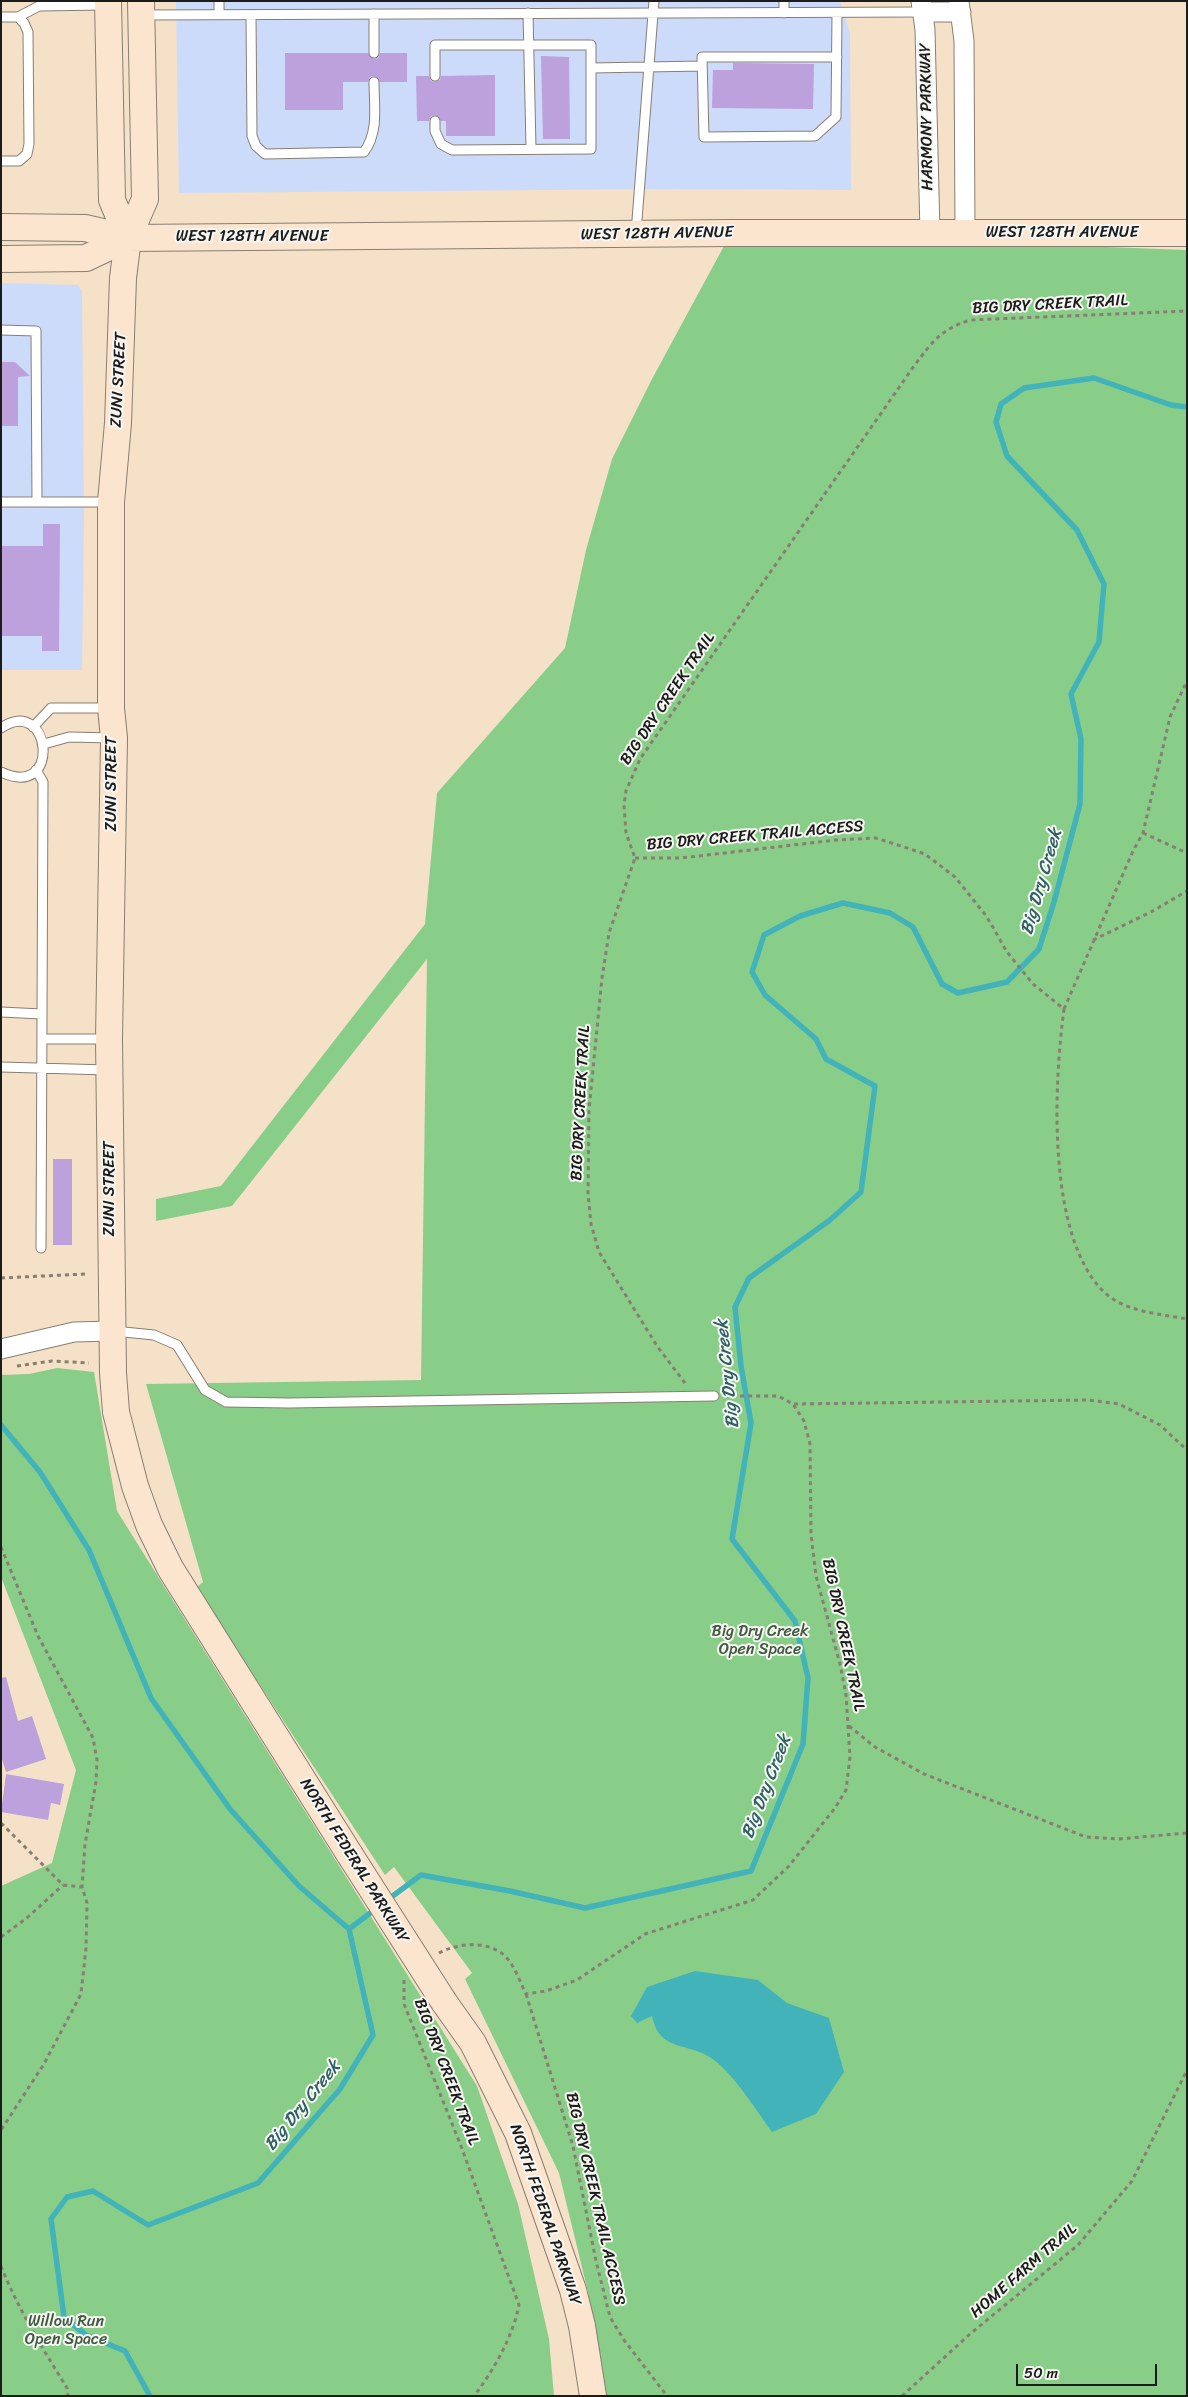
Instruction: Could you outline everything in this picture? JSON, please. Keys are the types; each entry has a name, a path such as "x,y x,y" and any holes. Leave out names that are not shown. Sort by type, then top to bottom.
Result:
{"main road":[{"name":"ZUNI STREET","path":"108,3 112,200 128,238"},
{"name":"ZUNI STREET","path":"111,1331 109,1039 114,738 111,708 111,502 118,423 123,278 128,238 145,199 141,8"},
{"path":"1,227 85,228 128,238"},
{"name":"WEST 128TH AVENUE","path":"128,238 1187,233"},
{"path":"1,259 86,258 128,238"},
{"name":"NORTH FEDERAL PARKWAY","path":"111,1331 116,1412 135,1486 149,1525 170,1568 194,1610 444,2002 473,2042 494,2081 529,2160 573,2290 582,2326 593,2396"}],"street":[{"path":"922,7 960,6 964,41 965,233"},
{"name":"HARMONY PARKWAY","path":"922,7 930,233"},
{"path":"1,1350 74,1332 111,1331"}],"lane":[{"path":"219,1 219,14"},
{"path":"636,235 654,1"},
{"path":"784,1 784,13"},
{"path":"1,17 18,17 39,6 108,3"},
{"path":"141,8 219,14 374,14 837,13 922,7"},
{"path":"528,13 531,148"},
{"path":"837,13 837,57 836,117 815,136 704,137 702,57 837,57"},
{"path":"250,14 252,136 256,146 265,154 364,152 372,142 375,126 374,82"},
{"path":"374,14 374,53"},
{"path":"1,161 19,161 27,154 29,144 28,32 24,23 18,17"},
{"path":"435,76 435,45 591,45 591,149 452,150 441,144 435,131 435,121"},
{"path":"591,68 702,66"},
{"path":"1,330 36,331 37,502"},
{"path":"1,502 111,502"},
{"path":"33,727 51,708 111,708"},
{"path":"1,728 15,722 25,723 33,727 44,744 42,762 36,770 28,775 19,777 1,772"},
{"path":"44,744 69,737 114,738"},
{"path":"36,770 43,782 41,1248"},
{"path":"1,1012 42,1014"},
{"path":"42,1039 109,1039"},
{"path":"1,1067 109,1070"},
{"path":"111,1331 154,1335 177,1345 205,1390 226,1402 289,1403 714,1396"}],"path":[{"name":"BIG DRY CREEK TRAIL","path":"526,1994 546,1990 576,1980 645,1934 669,1925 743,1904 761,1894 789,1866 835,1808 846,1790 850,1757 849,1726 840,1664 816,1576 811,1534 810,1444 804,1421 793,1404 778,1396 714,1396 698,1394 689,1388 657,1346 599,1252 591,1224 588,1193 589,1110 602,978 609,932 635,858 626,833 624,805 626,791 640,759 746,605 933,341 950,327 970,320 1187,311"},
{"path":"1187,681 1170,717 1143,833 1093,940 1064,1009 1058,1052 1056,1134 1062,1189 1076,1247 1086,1270 1106,1294 1134,1309 1187,1320"},
{"path":"1143,833 1187,853"},
{"name":"BIG DRY CREEK TRAIL ACCESS","path":"635,858 682,858 836,840 876,838 925,854 955,877 988,916 1006,952 1032,984 1064,1009"},
{"path":"1093,940 1151,912 1187,891"},
{"path":"1,1278 86,1274"},
{"path":"10,1367 52,1361 89,1362"},
{"path":"793,1404 1088,1400 1119,1404 1160,1424 1187,1450"},
{"path":"1,1547 38,1636 93,1738 97,1760 96,1782 85,1844 82,1886 87,1902 86,1948 80,1994 44,2064 1,2130"},
{"path":"849,1726 875,1748 924,1774 1086,1837 1118,1839 1187,1833"},
{"path":"1,1823 63,1885 82,1886"},
{"path":"1,1937 28,1917 63,1885"},
{"path":"433,1958 440,1952 460,1946 480,1945 494,1948 506,1957 518,1975 526,1994"},
{"name":"BIG DRY CREEK TRAIL","path":"411,1975 403,1981 404,2004 461,2146 519,2305 516,2322 486,2380 474,2396"},
{"name":"BIG DRY CREEK TRAIL ACCESS","path":"526,1994 558,2090 573,2146 596,2261 610,2316 624,2340 667,2396"},
{"name":"HOME FARM TRAIL","path":"902,2396 970,2334 1078,2244 1132,2181 1187,2070"},
{"path":"1,2266 36,2336 67,2388 68,2396"}],"shaded area":[{"path":"176,1 840,1 850,33 851,190 673,189 179,193"},
{"path":"1,283 78,285 82,291 84,517 82,670 1,670"}],"green space":[{"name":"Big Dry Creek Open Space","path":"731,233 1187,250 1187,2396 604,2396 588,2292 559,2173 465,1979 472,1973 394,1867 385,1875 196,1588 203,1582 146,1384 421,1380 427,959 232,1206 156,1221 156,1199 221,1186 425,924 437,793 565,648 586,550 612,459 652,379"},
{"name":"Willow Run Open Space","path":"57,1368 94,1372 117,1511 477,2086 518,2204 549,2339 554,2396 1,2396 1,1886 52,1863 76,1770 1,1577 1,1375 29,1374"}],"water":[{"path":"695,1971 758,1980 787,2003 829,2018 844,2072 816,2114 772,2132 737,2084 714,2060 695,2050 669,2042 656,2028 652,2016 637,2023 631,2016 647,1987"}],"building":[{"path":"285,53 368,53 374,59 378,58 380,53 407,53 407,82 380,82 374,76 370,77 368,82 343,82 343,110 285,110"},
{"path":"541,56 569,57 570,139 543,139"},
{"path":"733,63 814,64 813,109 712,108 713,70 733,70"},
{"path":"495,75 495,136 446,136 446,121 441,121 435,115 431,116 429,121 417,121 416,76 429,76 431,81 435,82 440,80 441,76"},
{"path":"1,362 15,362 30,376 18,377 18,426 1,426"},
{"path":"43,524 60,524 59,651 42,651 42,636 1,636 1,546 43,546"},
{"path":"53,1159 72,1159 72,1245 53,1245"},
{"path":"6,1677 18,1721 32,1716 46,1759 6,1772 1,1756 1,1678"},
{"path":"6,1774 64,1784 60,1805 51,1803 48,1820 1,1812"}],"waterway":[{"name":"Big Dry Creek","path":"386,1901 421,1875 510,1891 585,1908 751,1871 803,1744 808,1678 795,1621 732,1539 751,1423 741,1366 735,1307 749,1278 830,1220 861,1192 875,1086 826,1059 816,1039 765,995 752,972 764,935 800,916 843,903 890,913 913,927 942,984 958,993 1007,982 1039,949 1054,902 1080,804 1081,739 1071,694 1099,642 1104,584 1077,530 1007,456 996,422 1001,404 1024,388 1094,378 1171,405 1187,407"},
{"path":"1,1425 40,1472 89,1550 151,1698 230,1809 299,1886 349,1929"},
{"name":"Big Dry Creek","path":"150,2396 125,2351 86,2335 64,2317 51,2219 67,2197 93,2191 148,2225 258,2183 340,2089 373,2035 349,1929 377,1908"}]}
